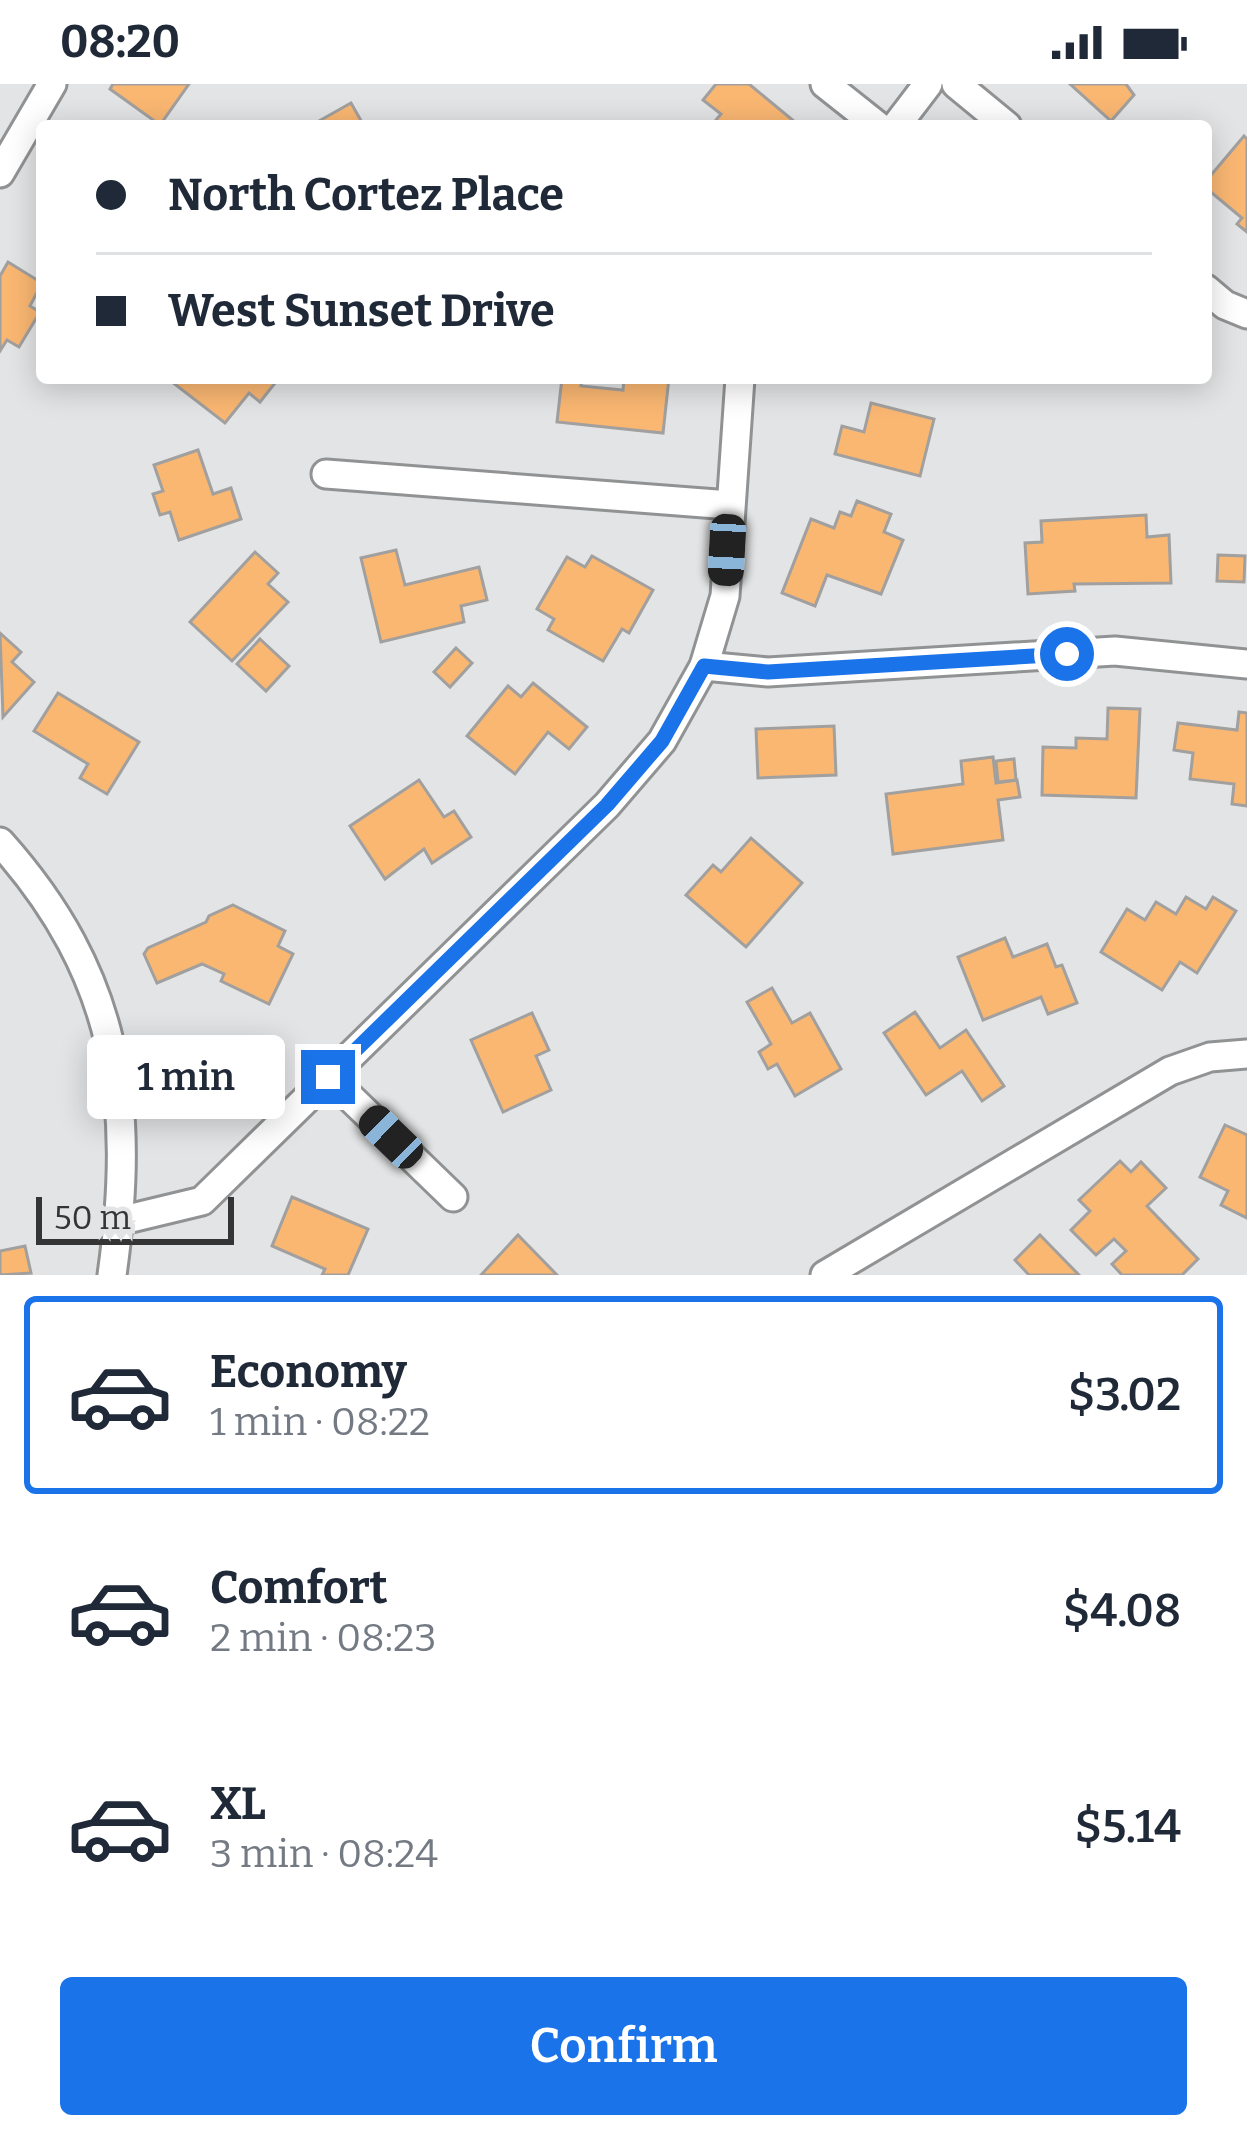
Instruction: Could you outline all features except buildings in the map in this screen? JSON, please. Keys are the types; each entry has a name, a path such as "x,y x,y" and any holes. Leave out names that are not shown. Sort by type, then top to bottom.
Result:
{"street":[{"path":"0,173 52,84"},
{"path":"825,84 870,120"},
{"path":"901,120 928,84"},
{"path":"956,84 1000,120"},
{"path":"1212,295 1247,314"},
{"path":"119,1221 202,1201 607,805 662,741 704,666 725,596 740,384"},
{"path":"326,474 730,505"},
{"path":"704,666 768,672 1115,651 1247,664"},
{"path":"0,842 58,915 100,1003 113,1049 120,1097 119,1221 112,1275"},
{"path":"825,1275 1170,1071 1210,1058 1247,1054"},
{"path":"328,1077 453,1197"}],"route":[{"path":"328,1077 607,805 662,741 704,666 768,672 1067,654"}]}
